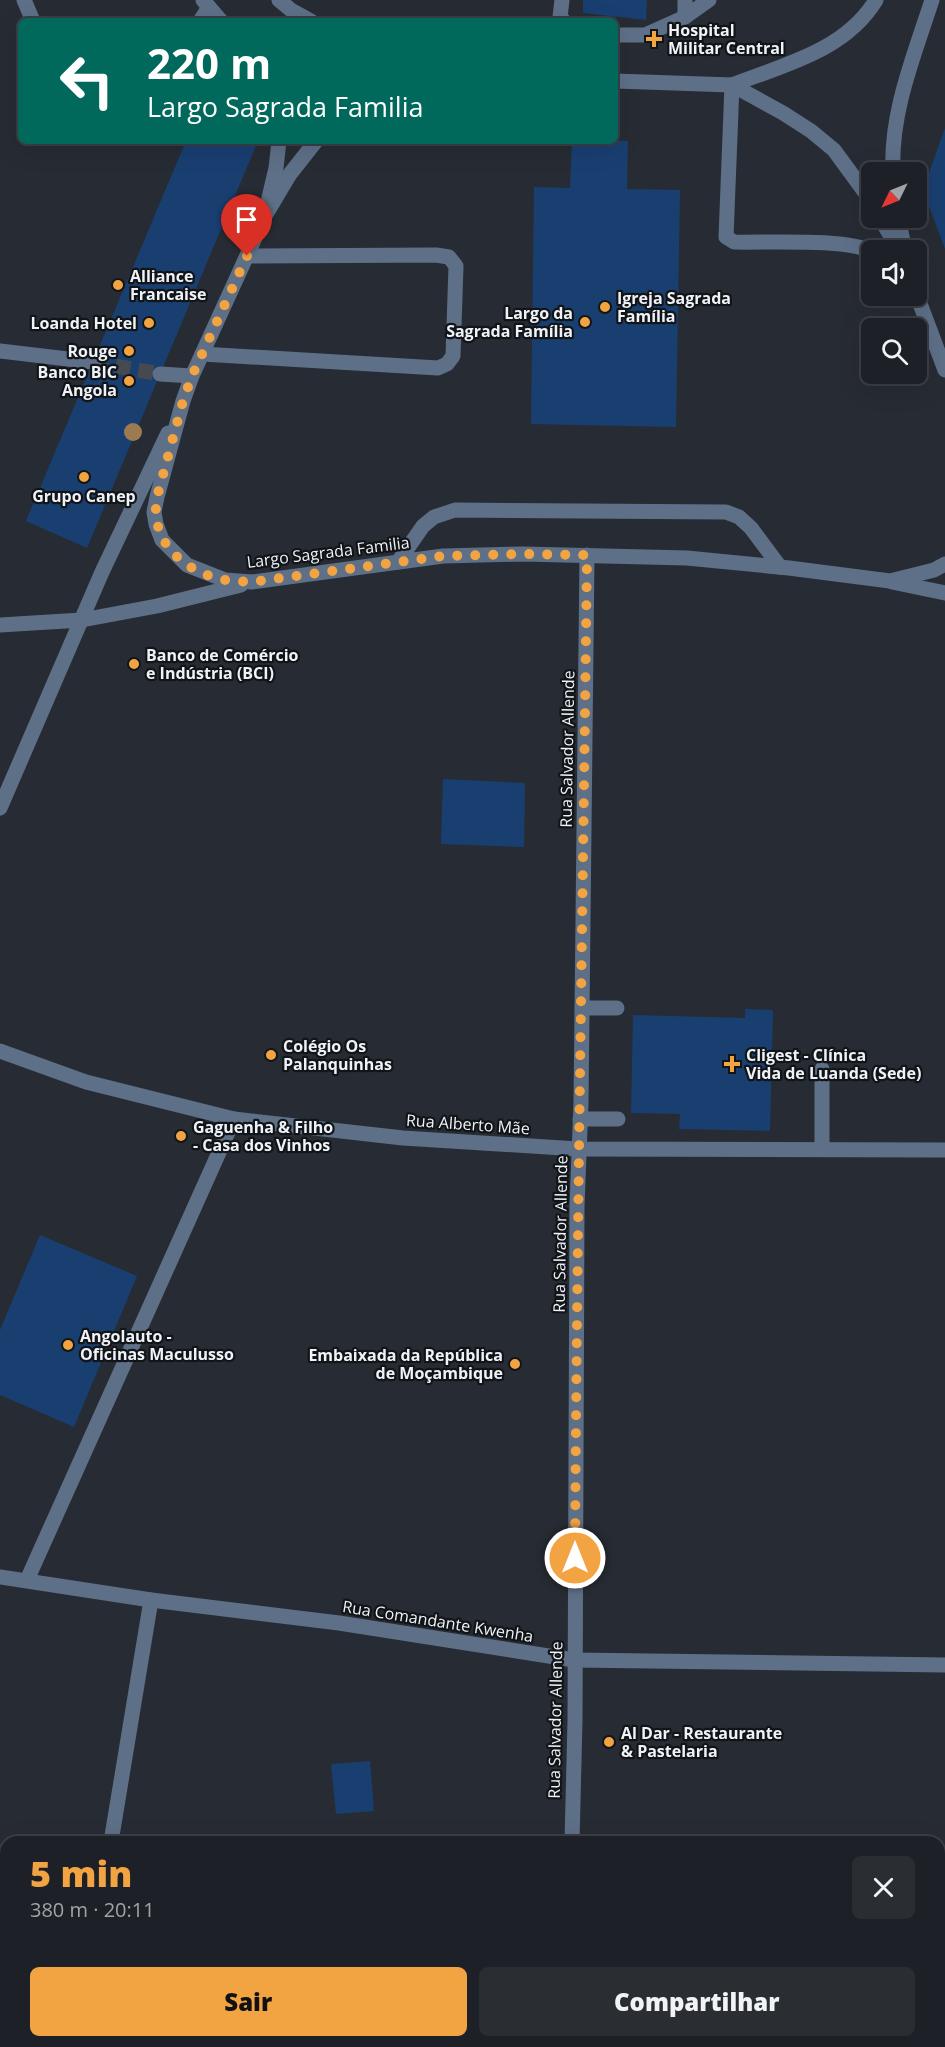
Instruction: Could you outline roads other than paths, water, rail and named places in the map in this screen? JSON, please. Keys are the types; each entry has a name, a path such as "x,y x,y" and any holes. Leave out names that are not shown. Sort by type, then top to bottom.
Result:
{"street":[{"path":"24,0 32,18"},
{"path":"561,18 562,0"},
{"path":"685,0 685,17"},
{"path":"618,34 645,35 685,17 709,0"},
{"path":"618,81 732,85 812,55 831,44 848,33 876,0"},
{"path":"892,162 896,114 932,0"},
{"path":"206,4 218,18"},
{"path":"285,5 300,18"},
{"path":"285,5 306,18"},
{"path":"732,85 811,131 834,150 861,187"},
{"path":"732,85 726,237 734,242 845,244 861,247"},
{"path":"265,216 276,168 279,144"},
{"name":"Largo Sagrada Familia","path":"314,144 290,174 265,216 192,376 183,401 154,512 162,540 187,566 225,580 252,582 443,556 587,555 687,558 890,581 934,570 945,564"},
{"path":"202,354 438,368 447,364 453,356 456,266 448,257 436,255 247,256"},
{"path":"921,306 945,370"},
{"path":"0,351 93,362"},
{"path":"160,374 192,376"},
{"path":"0,808 134,501 183,401"},
{"path":"398,561 423,526 434,517 455,510 726,512 739,517 751,528 780,567"},
{"name":"Rua Salvador Allende","path":"572,1836 578,1149 582,1008 587,555"},
{"path":"890,581 945,593"},
{"path":"0,625 82,620 157,606 252,582"},
{"path":"582,1008 617,1008"},
{"name":"Rua Alberto Mãe","path":"0,1051 86,1082 234,1119 403,1138 578,1149 945,1150"},
{"path":"822,1069 822,1149"},
{"path":"27,1580 234,1119"},
{"path":"580,1119 618,1119"},
{"name":"Rua Comandante Kwenha","path":"0,1576 151,1599 339,1623 574,1660 945,1665"},
{"path":"112,1836 151,1599"}],"tunnel":[{"path":"93,362 160,374"}],"place":[{"name":"Hospital Militar Central","path":"654,39"},
{"name":"Alliance Francaise","path":"118,285"},
{"name":"Igreja Sagrada Família","path":"605,307"},
{"name":"Largo da Sagrada Família","path":"585,322"},
{"name":"Loanda Hotel","path":"149,323"},
{"name":"Rouge","path":"129,351"},
{"name":"Banco BIC Angola","path":"129,381"},
{"name":"Grupo Canep","path":"84,477"},
{"name":"Banco de Comércio e Indústria (BCI)","path":"134,664"},
{"name":"Colégio Os Palanquinhas","path":"271,1055"},
{"name":"Cligest - Clínica Vida de Luanda (Sede)","path":"732,1064"},
{"name":"Gaguenha & Filho - Casa dos Vinhos","path":"181,1136"},
{"name":"Angolauto - Oficinas Maculusso","path":"68,1345"},
{"name":"Embaixada da República de Moçambique","path":"515,1364"},
{"name":"Al Dar - Restaurante & Pastelaria","path":"609,1742"}]}
